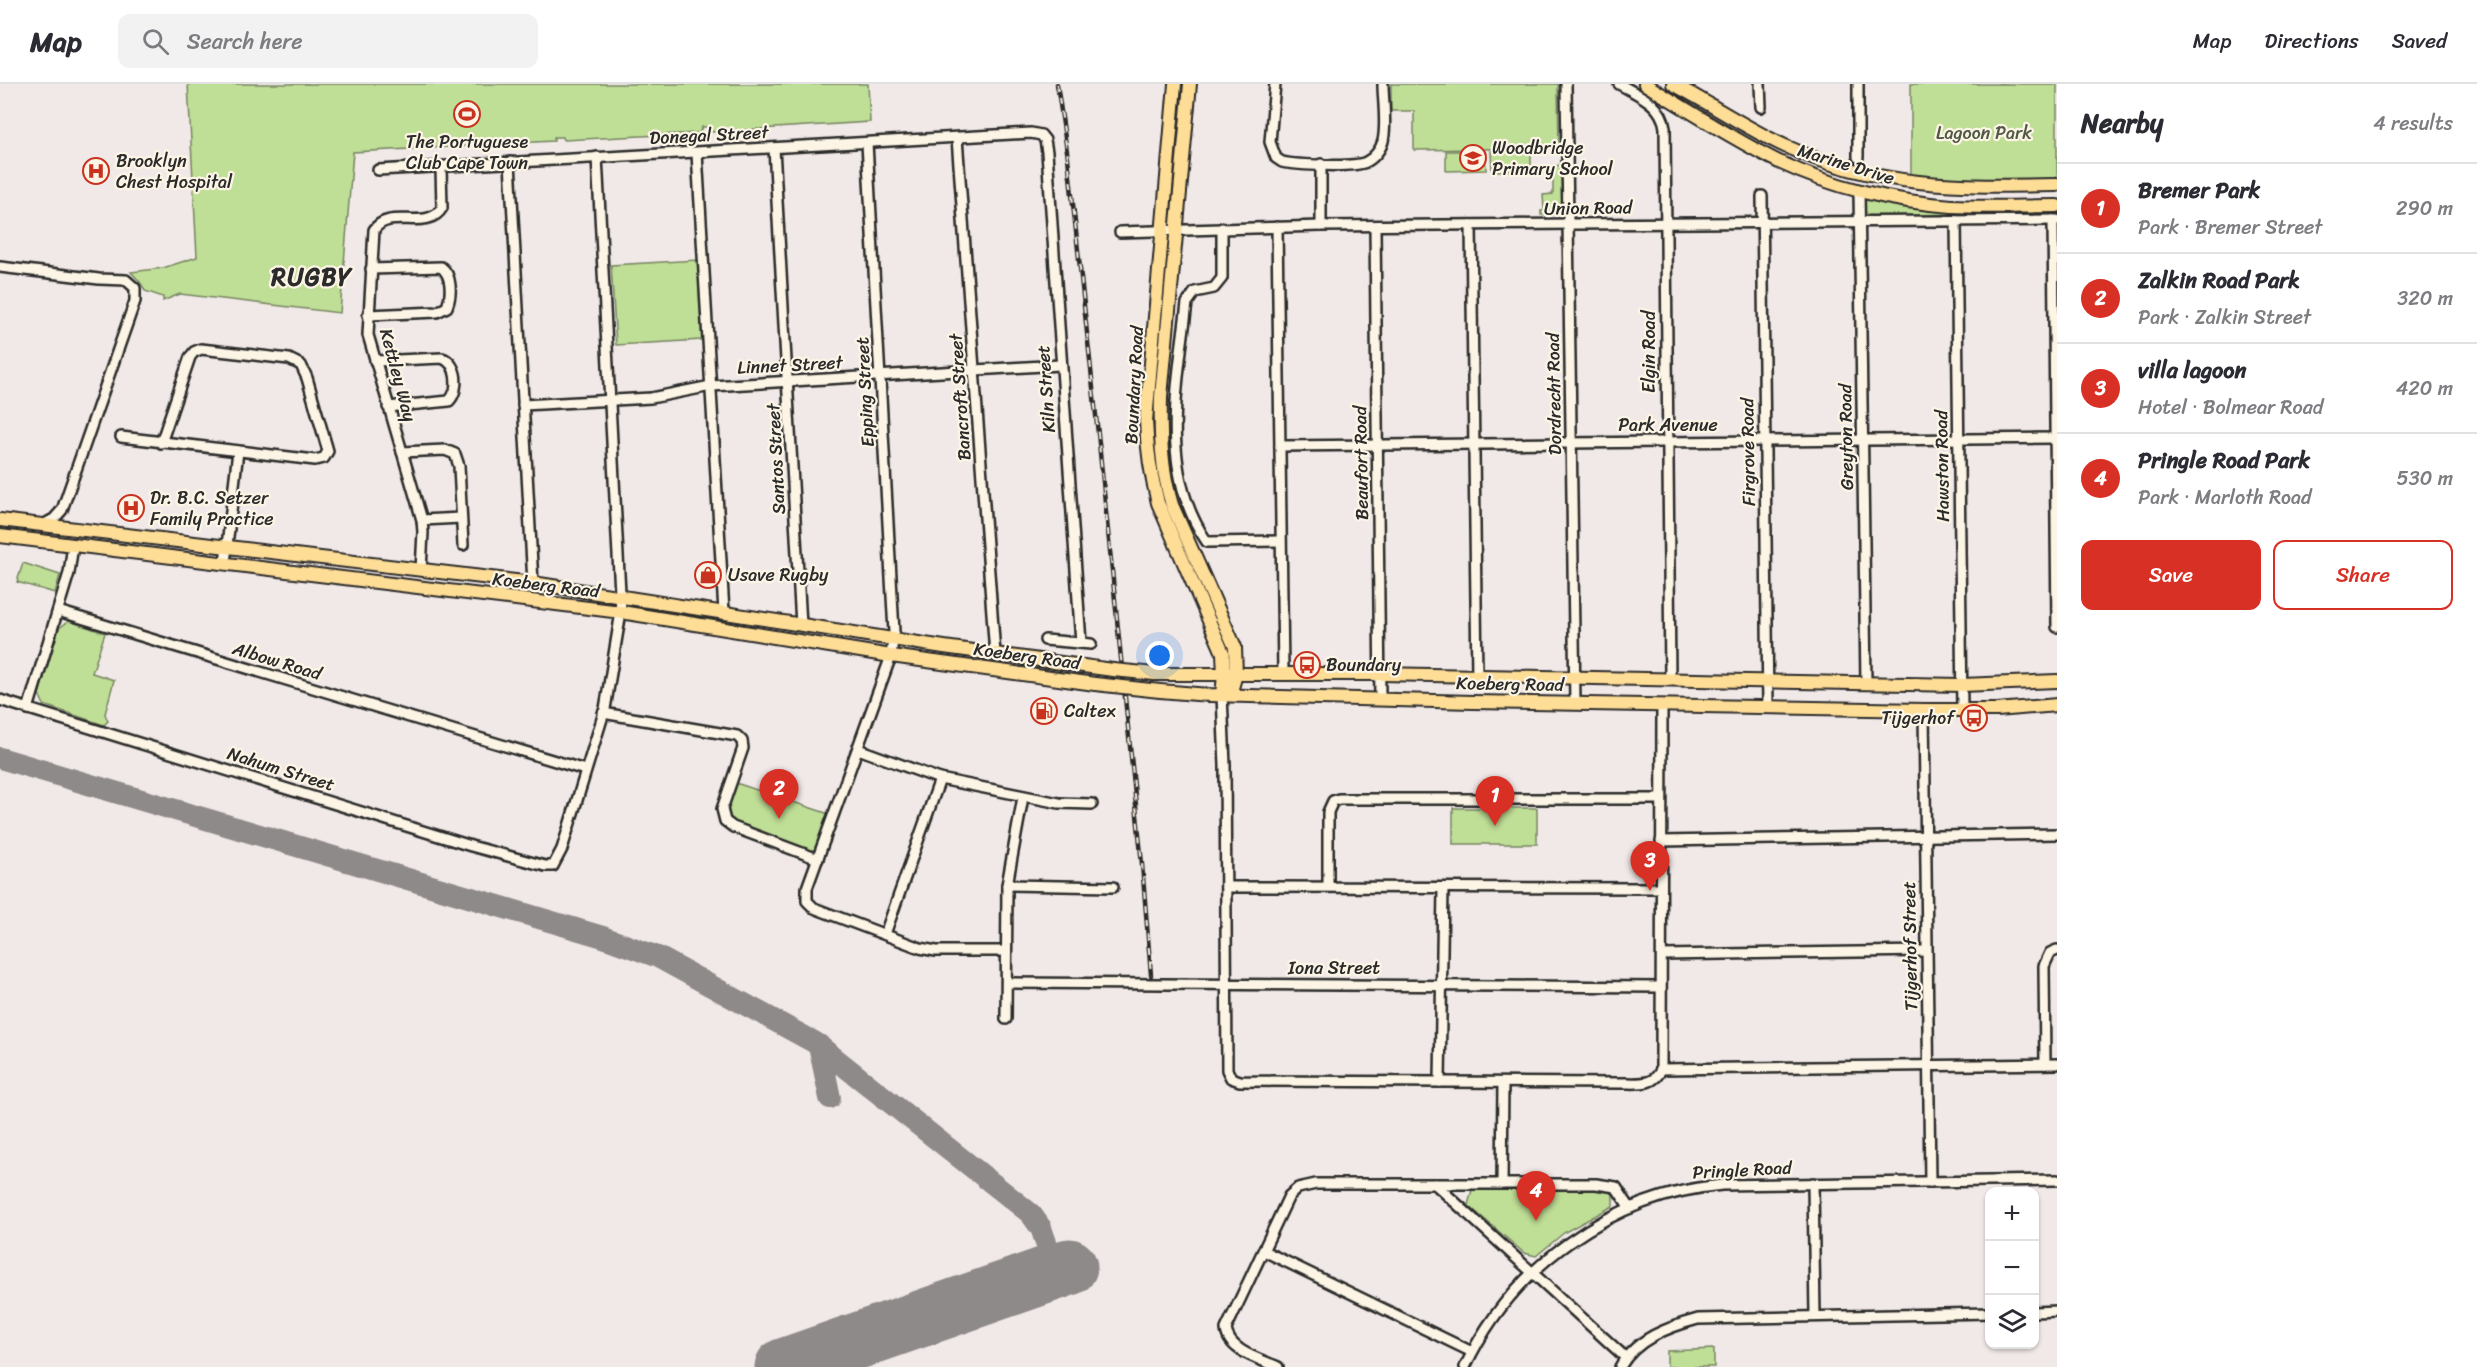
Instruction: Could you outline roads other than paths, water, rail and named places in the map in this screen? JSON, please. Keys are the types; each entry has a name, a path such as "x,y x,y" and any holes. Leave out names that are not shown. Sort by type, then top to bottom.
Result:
{"main road":[{"name":"Boundary Road","path":"1175,84 1146,421 1148,460 1165,523 1220,644 1230,674"},
{"name":"Boundary Road","path":"1190,84 1161,396 1162,461 1172,505 1233,642 1236,657 1230,674"},
{"name":"Marine Drive","path":"1645,84 1660,88 1781,163 1810,175 1859,190 1950,206 2057,206"},
{"name":"Marine Drive","path":"1673,84 1777,142 1862,173 1905,182 1951,186 2057,185"},
{"name":"Koeberg Road","path":"0,520 533,583 995,654 1092,668 1155,674 1380,674 1962,685 2057,681"},
{"name":"Koeberg Road","path":"0,536 621,612 891,656 1095,684 1225,698 1924,710 1997,710 2057,705"},
{"path":"1225,698 1230,674"}],"street":[{"path":"1275,84 1270,142 1273,152 1282,162 1321,164 1360,164 1368,161 1380,149 1383,139 1383,84"},
{"name":"Dordrecht Road","path":"1566,84 1575,703"},
{"name":"Elgin Road","path":"1619,84 1655,106 1661,112 1664,121 1670,679"},
{"path":"1760,84 1761,107"},
{"path":"1858,84 1858,156"},
{"name":"Donegal Street","path":"378,170 1031,133 1041,135"},
{"name":"Kiln Street","path":"1041,135 1045,140 1047,152 1060,365 1086,643 1045,640"},
{"name":"Bancroft Street","path":"957,138 995,654"},
{"name":"Epping Street","path":"867,143 893,639 891,656 807,888 807,901 814,908 885,934"},
{"name":"Santos Street","path":"774,148 801,625"},
{"path":"697,153 724,612"},
{"path":"585,770 603,713 621,612 597,157"},
{"path":"510,162 533,583"},
{"path":"1321,164 1321,226"},
{"name":"Kettley Way","path":"421,570 422,520 368,335 368,315 374,230 387,220 429,218 441,211 441,168"},
{"name":"Greyton Road","path":"1859,190 1866,684"},
{"name":"Firgrove Road","path":"1762,196 1768,707"},
{"name":"Union Road","path":"1120,232 1177,228 1321,226 2055,220"},
{"path":"2055,220 2057,627"},
{"name":"Hawston Road","path":"1956,221 1962,710"},
{"path":"1471,225 1477,676"},
{"path":"1277,227 1283,673"},
{"name":"Beaufort Road","path":"1375,227 1380,699"},
{"path":"1222,228 1222,278 1215,288 1195,292 1186,303 1175,419 1177,465 1187,505 1207,542 1280,541"},
{"path":"0,267 99,279 122,279 132,284 136,292 135,301 62,510 54,519 43,525"},
{"path":"368,315 437,312 447,307 450,297 449,277 441,267 371,269"},
{"path":"121,437 162,443 315,460 326,456 328,451 307,378 301,365 290,359 197,350 190,357 162,443"},
{"path":"375,361 442,358 450,362 454,371 455,394 449,401 388,407"},
{"name":"Linnet Street","path":"523,405 651,398 711,386 1060,365"},
{"name":"Park Avenue","path":"1280,446 2056,438"},
{"path":"402,452 445,450 455,454 459,466 463,545"},
{"path":"225,563 238,451"},
{"path":"62,510 66,522 74,529"},
{"path":"422,520 461,518"},
{"path":"28,709 69,573 73,545"},
{"name":"Albow Road","path":"58,611 585,770"},
{"path":"1225,698 1228,1075 1234,1081 1240,1082 1647,1083 1659,1076 1661,1069 1662,955 1660,888 1662,705"},
{"name":"Nahum Street","path":"0,700 471,846 545,866 553,866 562,849 585,770"},
{"name":"Tijgerhof Street","path":"1924,710 1930,1182"},
{"path":"603,713 735,734 742,741 743,750 722,809 725,821 733,827 818,858"},
{"path":"742,741 752,736"},
{"path":"858,749 940,779 1059,803 1092,804"},
{"path":"940,779 885,934 908,944 936,951 1006,951"},
{"path":"1006,1019 1007,885 1023,796"},
{"path":"1328,886 1328,812 1333,801 1339,799 1660,799"},
{"path":"1661,841 2057,834"},
{"path":"1007,885 1113,887"},
{"path":"1226,886 1660,888"},
{"path":"1440,1082 1443,888"},
{"path":"2045,1064 2044,966 2050,953 2057,950"},
{"path":"1662,955 1926,951"},
{"name":"Iona Street","path":"1007,983 1660,987"},
{"path":"1661,1069 2057,1064"},
{"path":"1502,1184 1503,1083"},
{"name":"Pringle Road","path":"1465,1367 1487,1326 1532,1273 1577,1236 1630,1208 1663,1196 1704,1186 2057,1180"},
{"path":"1813,1183 1815,1316"},
{"path":"1435,1184 1626,1358"},
{"path":"1278,1367 1235,1347 1228,1339 1227,1324 1289,1196 1298,1188 1316,1185 1612,1185 1620,1191 1630,1208"},
{"path":"1264,1251 1472,1352"},
{"path":"2039,1312 2057,1311"},
{"path":"1620,1367 1626,1358 1650,1338 1673,1326 1698,1319 1985,1313"}],"railway":[{"path":"1057,84 1068,158 1099,443 1142,864 1151,975"}],"place":[{"name":"The Portuguese Club Cape Town","path":"467,114"},
{"name":"Woodbridge Primary School","path":"1473,158"},
{"name":"Brooklyn Chest Hospital","path":"96,171"},
{"name":"Dr. B.C. Setzer Family Practice","path":"131,508"},
{"name":"Usave Rugby","path":"708,575"},
{"name":"Boundary","path":"1307,665"},
{"name":"Caltex","path":"1044,711"},
{"name":"Tijgerhof","path":"1974,718"},
{"name":"Zalkin Road Park","path":"779,819"},
{"name":"Bremer Park","path":"1495,826"},
{"name":"villa lagoon","path":"1650,891"},
{"name":"Pringle Road Park","path":"1536,1221"}],"district":[{"name":"RUGBY","path":"312,277"}],"park label":[{"name":"Lagoon Park","path":"1984,133"}]}
